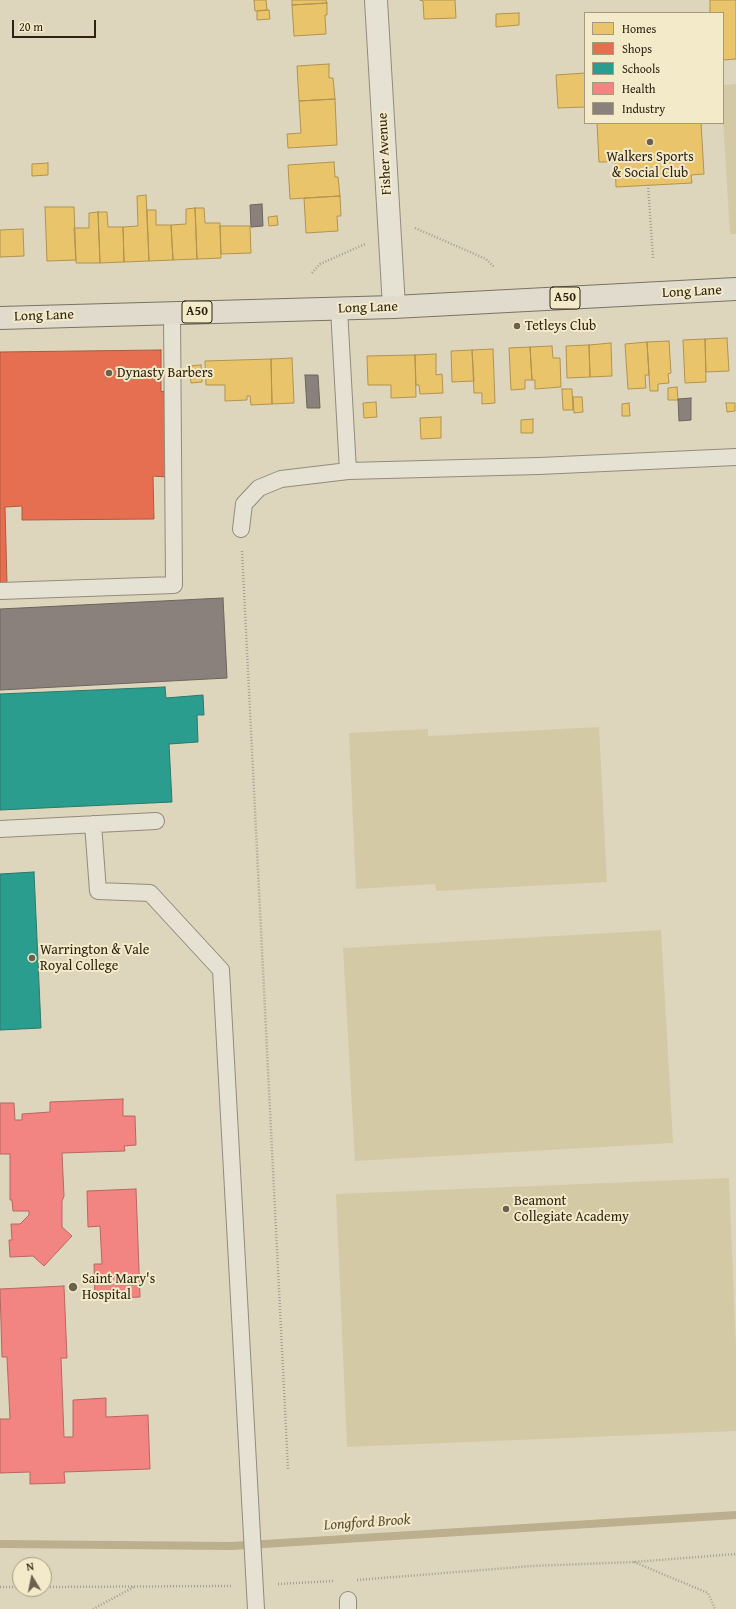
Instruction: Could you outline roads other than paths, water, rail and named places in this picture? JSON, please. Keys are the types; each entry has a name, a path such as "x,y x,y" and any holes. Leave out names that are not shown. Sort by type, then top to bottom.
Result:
{"main road":[{"name":"Long Lane","path":"0,318 394,307 736,289"}],"street":[{"name":"Fisher Avenue","path":"376,0 394,307"}],"lane":[{"path":"339,309 348,471"},
{"path":"0,591 174,585 172,313"},
{"path":"241,529 244,504 259,488 281,479 348,471 539,466 736,457"},
{"path":"0,829 156,821"},
{"path":"93,824 98,891 150,893 221,970 256,1609"}],"waterway":[{"name":"Longford Brook","path":"0,1544 231,1546 736,1515"}],"place":[{"name":"Walkers Sports & Social Club","path":"650,142"},
{"name":"Tetleys Club","path":"517,326"},
{"name":"Dynasty Barbers","path":"109,373"},
{"name":"Warrington & Vale Royal College","path":"32,958"},
{"name":"Beamont Collegiate Academy","path":"506,1209"},
{"name":"Saint Mary's Hospital","path":"73,1287"}]}
